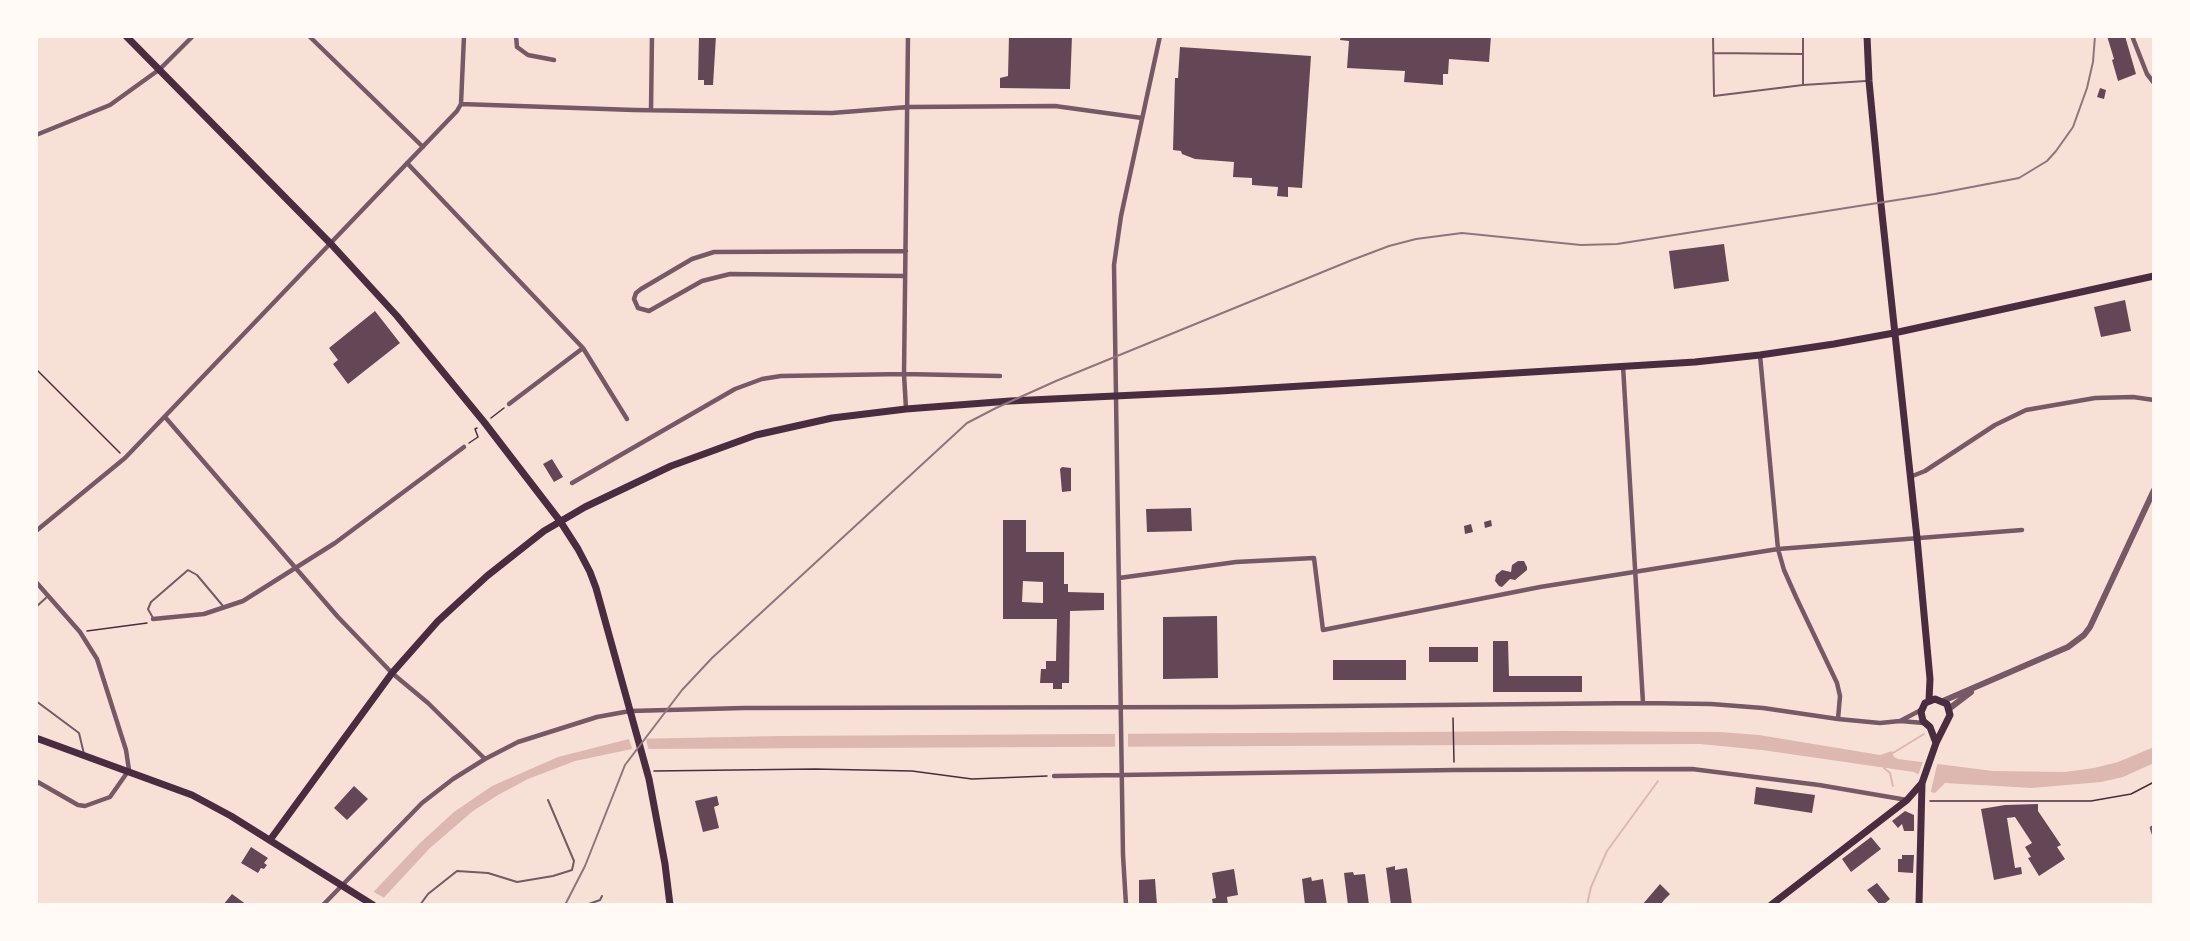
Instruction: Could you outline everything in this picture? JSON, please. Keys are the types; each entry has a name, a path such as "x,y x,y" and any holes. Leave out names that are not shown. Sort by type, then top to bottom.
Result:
{"main road":[{"path":"126,36 331,244 419,341 560,521 590,572 630,711 646,770 665,864 670,905"},
{"path":"1867,36 1869,81 1930,679 1929,700 1922,710 1921,717 1928,725 1936,743"},
{"path":"270,840 392,673 468,592 560,521 671,466 756,435 831,418 906,409 1010,401 1695,362 1760,355 1894,333 2154,276"},
{"path":"1919,905 1919,797 1936,743 1944,725 1950,719 1950,708 1941,700 1930,679"},
{"path":"1929,700 1941,700"},
{"path":"1928,725 1937,728 1944,725"},
{"path":"36,738 129,770 192,795 270,840 373,905"},
{"path":"1771,905 1907,800 1919,797"}],"street":[{"path":"36,135 110,105 160,69 194,36"},
{"path":"309,36 423,147"},
{"path":"36,531 125,458 451,118 461,104 464,36"},
{"path":"516,36 517,48 528,55 554,60"},
{"path":"651,110 652,36"},
{"path":"906,409 904,374 908,36"},
{"path":"1126,905 1121,719 1115,249 1160,36"},
{"path":"2132,36 2147,74 2154,83"},
{"path":"461,104 832,113 908,107 1054,105 1142,118"},
{"path":"407,163 583,348 627,419"},
{"path":"905,276 730,274 702,281 649,311 638,309 634,299 640,289 692,259 714,252 906,251"},
{"path":"509,404 583,348"},
{"path":"1760,355 1778,549 1784,570 1837,683 1840,696 1838,719"},
{"path":"1623,366 1643,703"},
{"path":"572,483 735,389 762,380 781,376 1000,375"},
{"path":"1910,477 1924,471 1995,425 2026,410 2096,398 2133,397 2154,400"},
{"path":"165,417 338,617 392,673 428,703 485,759"},
{"path":"153,619 204,614 243,602 296,569 389,505 464,447"},
{"path":"1941,700 1976,688 2068,647 2084,635 2090,627 2154,490"},
{"path":"1119,578 1236,562 1314,558 1323,630 1540,587 1778,549 2022,530"},
{"path":"36,582 80,632 97,659 126,750 129,770 110,797 85,806 78,805 36,781"},
{"path":"1950,708 1976,688"},
{"path":"323,905 422,803 453,779 518,742 550,730 630,711 756,708 1643,703 1711,704 1838,719 1880,723 1900,721 1928,725"},
{"path":"1900,721 1922,710"},
{"path":"1054,776 1692,770 1819,785 1907,800"},
{"path":"2154,827 2152,828 2154,834"}],"lane":[{"path":"1713,36 1714,96 1803,85 1869,81"},
{"path":"1803,36 1803,85"},
{"path":"1713,53 1803,54"},
{"path":"153,619 148,609 151,602 188,570 197,575 224,609"},
{"path":"36,607 48,596"},
{"path":"36,701 79,733 85,755"},
{"path":"420,905 428,894 457,871 488,873 519,882 572,870 574,861 549,800"},
{"path":"586,905 600,900 603,896"}],"path":[{"path":"36,369 125,458"},
{"path":"464,447 478,437 475,429 509,404"},
{"path":"80,632 147,623 153,619"},
{"path":"1453,718 1454,766"},
{"path":"646,770 912,771 972,779 1054,776"},
{"path":"1919,797 2091,801 2131,794 2154,782"}],"shaded area":[{"path":"1564,731 1720,732 1759,735 1880,755 1892,751 1894,757 1898,759 1993,771 2065,772 2094,768 2118,762 2154,747 2154,763 2123,777 2101,782 2032,788 1945,783 1935,793 1931,792 1930,781 1914,772 1762,750 1700,744 632,749 575,761 528,779 498,795 473,811 430,848 377,905 361,905 420,843 454,812 492,786 558,757 629,739"}],"pier":[{"path":"1115,731 1128,731 1128,749 1115,750"},
{"path":"650,735 646,740 649,751 630,752 632,748 628,736"},
{"path":"1924,759 1938,761 1930,795 1927,783 1917,778"},
{"path":"372,891 386,899 381,905 358,905"}],"building":[{"path":"699,36 716,36 713,85 704,85 704,80 698,80"},
{"path":"1009,36 1072,36 1070,89 1000,88 1000,78 1008,76"},
{"path":"1341,36 1491,36 1489,62 1449,59 1448,74 1443,74 1443,85 1404,82 1405,71 1347,68 1349,41 1340,40"},
{"path":"2107,36 2125,36 2136,74 2118,81"},
{"path":"1180,47 1311,56 1302,188 1288,187 1288,197 1277,196 1278,187 1252,185 1252,178 1233,177 1234,162 1195,159 1182,154 1181,151 1173,150 1175,78 1178,78"},
{"path":"2100,88 2106,90 2104,99 2097,97"},
{"path":"1724,244 1729,281 1674,289 1669,251"},
{"path":"2125,300 2131,331 2101,337 2094,307"},
{"path":"375,311 400,343 348,384 333,364 338,360 329,348"},
{"path":"552,459 563,477 554,482 543,464"},
{"path":"1062,467 1071,468 1071,491 1062,492 1060,469"},
{"path":"1191,508 1192,531 1147,532 1146,509"},
{"path":"1003,520 1026,520 1026,552 1064,552 1064,584 1068,584 1068,592 1104,593 1104,610 1070,611 1069,683 1062,683 1062,689 1053,689 1053,683 1040,683 1041,669 1046,669 1046,661 1056,661 1057,619 1003,619","holes":["1023,581 1043,582 1043,603 1022,602"]},
{"path":"1491,520 1492,526 1485,528 1484,522"},
{"path":"1471,524 1473,532 1465,534 1464,526"},
{"path":"1518,561 1524,561 1527,570 1515,580 1510,579 1502,587 1499,586 1495,581 1496,575 1502,570 1511,572 1512,565"},
{"path":"1217,616 1218,678 1163,679 1163,617"},
{"path":"1493,641 1508,641 1509,676 1582,676 1582,692 1493,692"},
{"path":"1429,647 1478,647 1478,662 1429,662"},
{"path":"1333,660 1406,660 1406,680 1333,680"},
{"path":"354,786 368,799 347,820 334,808"},
{"path":"1756,787 1815,795 1812,813 1754,804"},
{"path":"717,796 719,805 714,807 719,828 703,832 695,801"},
{"path":"2038,804 2038,811 2061,845 2057,847 2065,859 2039,876 2028,858 2031,857 2025,847 2032,843 2015,817 2007,818 2015,868 2021,867 2022,874 1994,880 1981,809 2005,805"},
{"path":"1905,811 1914,815 1914,831 1904,831 1902,824 1898,828 1892,821"},
{"path":"1871,837 1881,849 1851,872 1842,859"},
{"path":"251,847 268,858 264,863 267,865 258,873 241,863"},
{"path":"1902,855 1914,855 1913,873 1898,872 1898,859 1902,859"},
{"path":"1395,866 1395,870 1407,868 1412,905 1391,905 1386,868"},
{"path":"1234,869 1238,895 1227,897 1228,905 1213,905 1212,899 1216,898 1212,873"},
{"path":"1353,872 1354,875 1365,874 1369,905 1348,905 1344,873"},
{"path":"1311,877 1312,881 1323,879 1327,905 1305,905 1302,879"},
{"path":"1155,879 1157,905 1139,905 1139,880"},
{"path":"1877,883 1890,899 1883,905 1880,905 1867,890"},
{"path":"1660,884 1670,894 1660,905 1642,905"},
{"path":"232,894 247,905 223,905"}],"waterway":[{"path":"1893,753 1924,734"},
{"path":"1884,768 1890,773 1893,786"},
{"path":"1587,905 1591,887 1607,851 1658,781"}],"railway":[{"path":"565,905 585,866 625,765 682,690 712,658 967,423 1056,381 1352,260 1416,239 1462,233 1581,245 1617,244 1935,194 2019,178 2047,161 2073,127 2087,88 2093,62 2095,36"}]}
